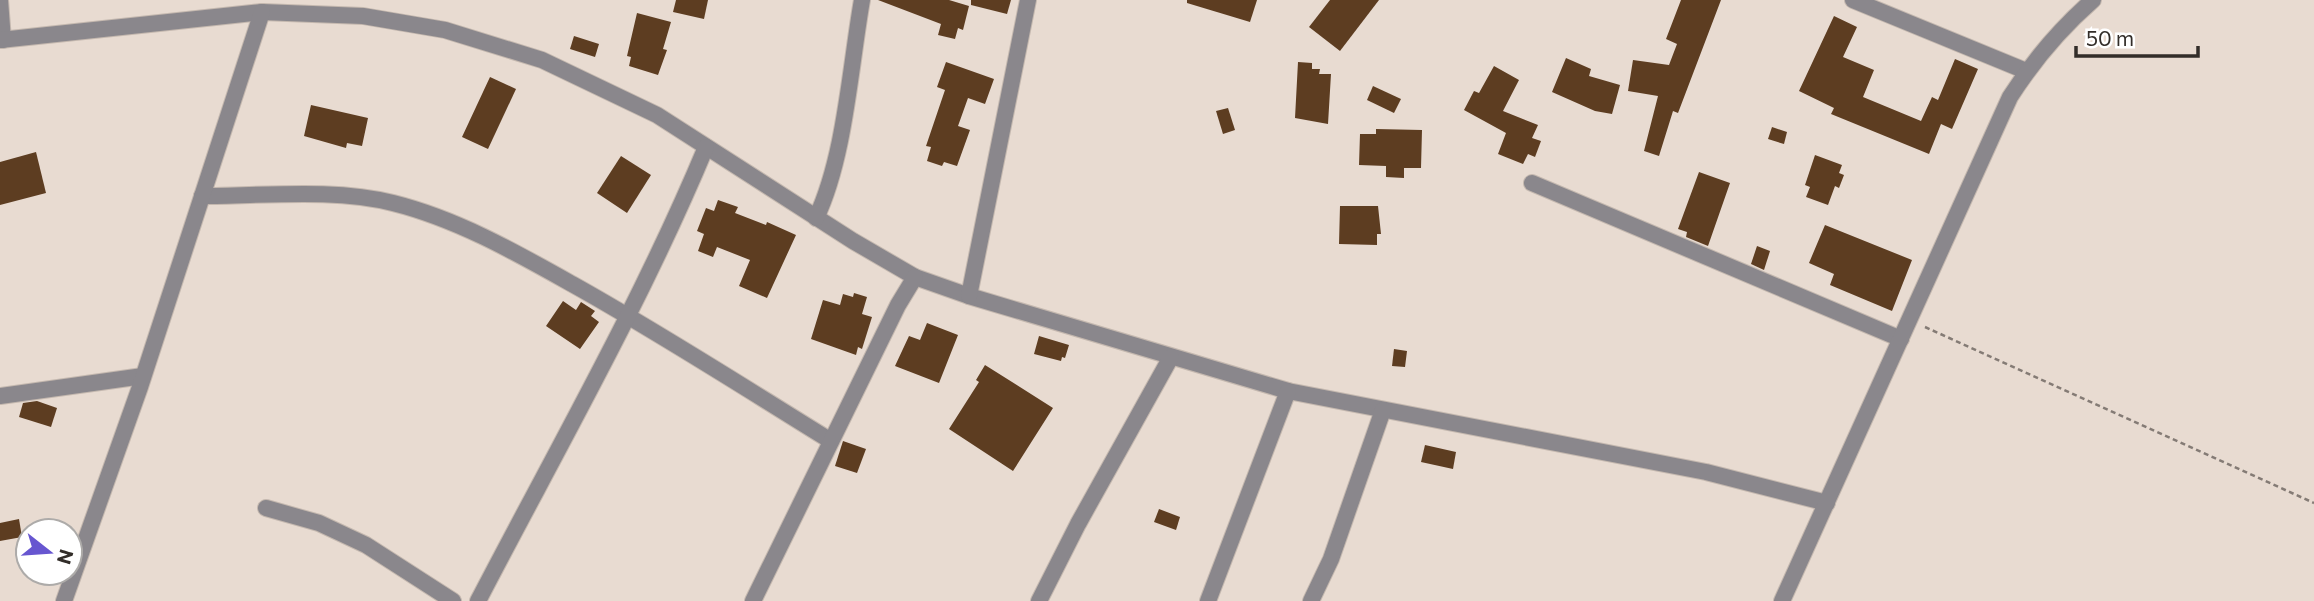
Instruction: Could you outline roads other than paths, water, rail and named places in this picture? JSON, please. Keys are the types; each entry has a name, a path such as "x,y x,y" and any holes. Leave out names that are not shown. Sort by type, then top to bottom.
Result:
{"street":[{"path":"0,0 2,40 262,12 363,16 445,30 542,60 657,115 816,218 915,277 969,296 1288,391 1706,472 1827,503"},
{"path":"363,16 367,0"},
{"path":"816,218 827,196 834,167 862,0"},
{"path":"969,296 1028,0"},
{"path":"1853,0 2026,72"},
{"path":"1782,601 2010,97 2026,72 2072,18 2093,0"},
{"path":"64,601 143,376 262,12"},
{"path":"478,601 627,315 680,208 706,147"},
{"path":"1532,183 1901,339"},
{"path":"202,196 358,197 394,203 500,243 627,315 831,442"},
{"path":"753,601 898,305 915,277"},
{"path":"1039,601 1078,524 1171,356"},
{"path":"0,396 143,376"},
{"path":"1208,601 1288,391"},
{"path":"1311,601 1336,547 1383,410"},
{"path":"266,508 320,523 366,545 453,601"}]}
